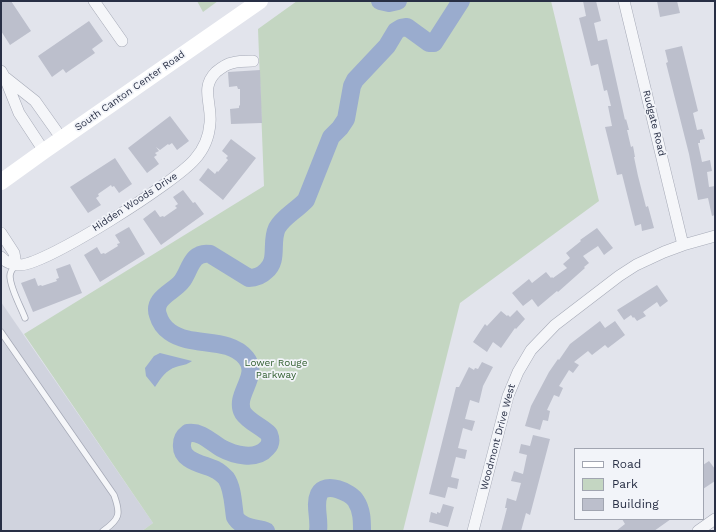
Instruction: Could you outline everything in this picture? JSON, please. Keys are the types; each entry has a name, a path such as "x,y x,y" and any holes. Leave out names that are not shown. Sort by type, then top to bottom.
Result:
{"main road":[{"name":"South Canton Center Road","path":"1,182 260,1"}],"street":[{"path":"94,1 122,41"},
{"name":"Rudgate Road","path":"624,1 683,245"},
{"name":"Hidden Woods Drive","path":"16,265 48,255 85,235 150,195 186,169 196,159 209,134 210,110 207,95 208,82 222,67 231,63 253,61"},
{"path":"3,74 35,102 62,139"},
{"path":"3,74 19,113 44,151"},
{"path":"1,233 14,253 16,265 5,262 1,257"},
{"name":"Woodmont Drive West","path":"473,531 508,396 518,372 531,350 555,325 619,276 650,258 683,245 715,236"},
{"path":"698,531 715,519"}],"lane":[{"path":"16,265 11,270 10,276 12,286 25,318"},
{"path":"1,332 114,495 118,506 118,516 113,524 103,531"}],"shaded area":[{"path":"1,302 153,523 142,531 1,531"}],"green space":[{"path":"197,1 218,1 203,12"},
{"name":"Lower Rouge Parkway","path":"297,1 551,1 599,201 460,303 403,531 142,531 153,523 24,334 264,186 258,29"}],"water":[{"path":"160,353 192,361 169,370 155,387 146,376 145,368 154,356"}],"building":[{"path":"1,1 11,1 31,31 10,45 1,31"},
{"path":"583,1 596,1 601,21 594,23 598,41 607,39 625,120 626,119 629,130 627,130 631,147 633,146 638,176 646,207 648,206 654,228 642,231 641,224 635,226 622,174 617,175 605,127 612,126 608,106 611,106 607,90 604,91 598,64 591,66 579,18 586,16"},
{"path":"657,1 677,1 680,13 660,17"},
{"path":"89,21 103,41 92,49 95,53 66,73 63,69 52,77 38,56"},
{"path":"682,46 698,111 693,113 697,130 702,129 705,139 700,140 700,143 698,143 702,162 710,160 712,171 707,172 709,187 715,186 715,215 712,216 708,198 698,200 689,154 666,63 668,62 665,50"},
{"path":"260,70 262,123 231,124 230,109 239,108 240,89 238,89 237,86 229,87 228,72"},
{"path":"170,116 189,141 177,150 172,143 160,150 156,147 159,151 155,153 157,155 154,157 159,164 147,173 128,148"},
{"path":"231,139 256,158 223,200 199,180 208,168 215,174 228,160 226,158 228,156 222,151"},
{"path":"115,158 132,184 119,193 114,186 112,187 111,185 98,194 99,196 96,198 101,205 88,213 70,187"},
{"path":"183,190 204,214 161,245 143,219 155,210 160,217 164,217 177,208 175,206 178,204 173,197"},
{"path":"129,227 145,254 100,282 84,255 97,247 101,254 105,254 118,246 117,244 120,243 115,235"},
{"path":"597,228 613,248 604,255 598,246 583,256 589,263 558,292 557,291 538,307 532,299 523,306 512,293 529,279 532,283 546,272 551,278 553,278 567,268 563,264 570,258 566,253 581,241 580,240"},
{"path":"70,264 82,293 33,312 21,283 35,278 38,286 57,281 56,279 59,278 56,269"},
{"path":"657,285 668,301 660,307 657,302 643,312 646,316 637,321 631,315 624,320 617,310"},
{"path":"517,310 525,319 516,329 515,328 501,348 493,342 487,352 473,342 485,324 487,326 501,311 510,317"},
{"path":"600,321 605,328 615,321 625,335 608,348 605,345 592,355 588,351 574,362 579,365 573,373 569,370 559,386 563,388 559,397 554,395 547,410 550,411 548,421 543,420 540,430 525,426 531,406 549,372 558,359 559,360 570,344"},
{"path":"482,362 493,367 483,386 479,403 470,400 465,419 475,421 472,431 463,428 458,448 467,450 465,459 456,457 451,477 459,479 457,489 448,487 445,498 429,494 456,387 459,387 469,367 474,370 475,368 478,369"},
{"path":"533,435 550,439 530,515 526,513 521,531 501,531 507,508 505,508 507,498 516,501 521,483 511,481 514,471 523,474 527,455 519,453 521,444 530,446"},
{"path":"709,461 715,469 715,481 704,488 704,464"},
{"path":"443,504 454,507 448,527 429,522 431,512 437,514 437,512 440,513"},
{"path":"623,520 670,520 654,531 616,531 625,524"}],"waterway":[{"path":"380,1 389,3 398,1"},
{"path":"266,531 253,528 238,521 235,517 230,487 226,478 216,470 189,459 182,450 184,436 188,433 202,435 221,448 238,455 251,456 262,452 269,445 269,434 246,416 243,413 241,406 241,399 249,379 250,365 246,358 238,351 230,347 220,344 189,340 170,332 164,327 160,320 157,309 158,304 182,281 195,259 204,254 210,254 249,278 254,278 266,271 272,262 274,240 277,228 283,220 306,200 331,137 346,119 352,86 355,80 387,46 396,31 401,28 407,27 429,43 434,43 461,1"},
{"path":"318,531 318,498 322,490 327,488 344,491 356,501 361,512 362,531"}]}
